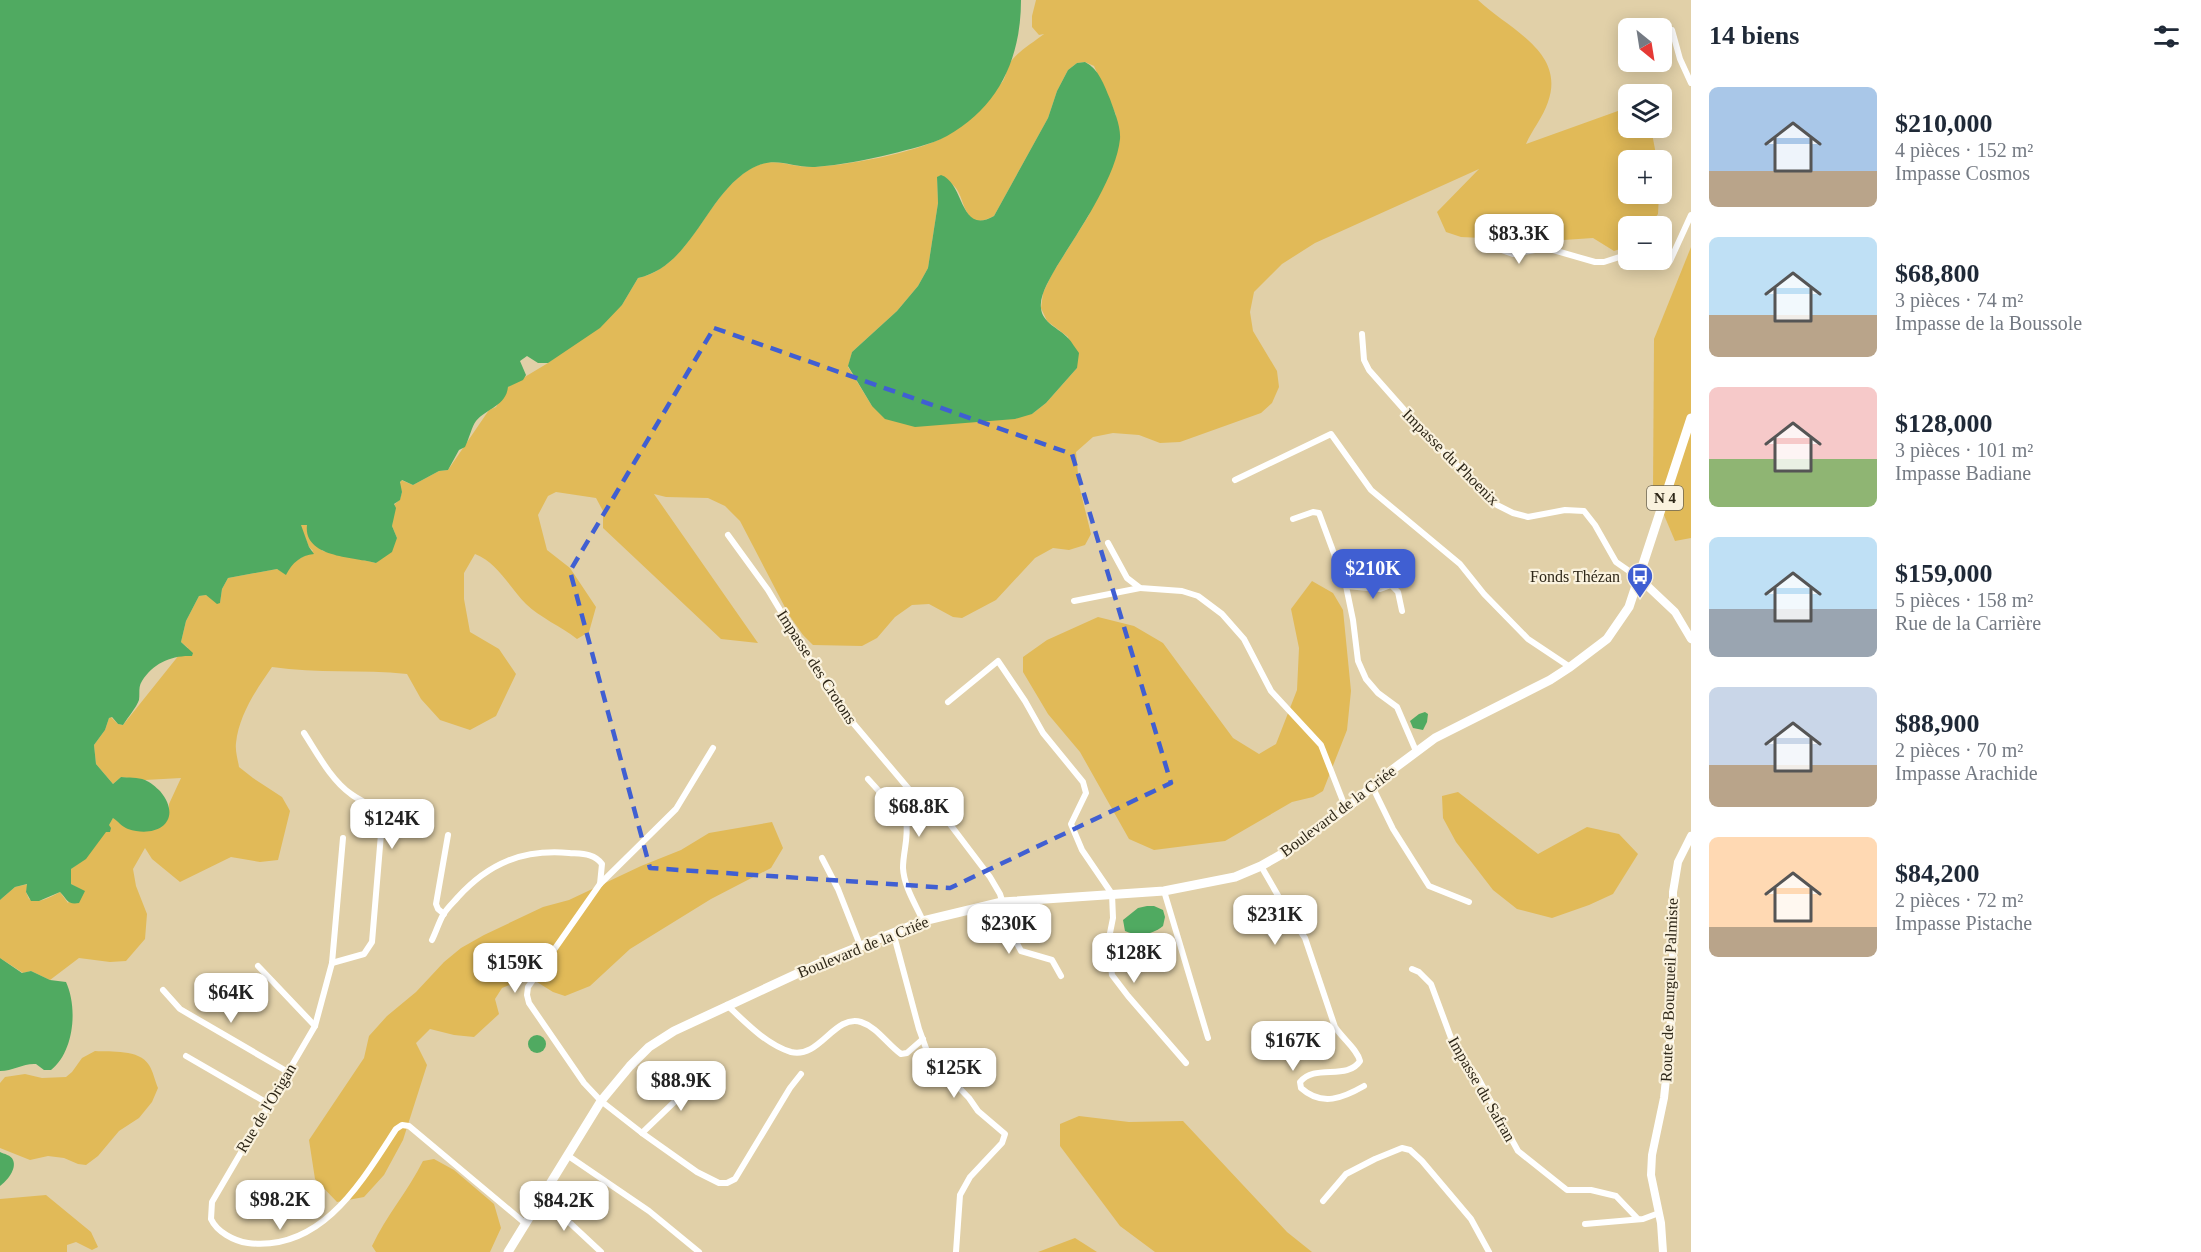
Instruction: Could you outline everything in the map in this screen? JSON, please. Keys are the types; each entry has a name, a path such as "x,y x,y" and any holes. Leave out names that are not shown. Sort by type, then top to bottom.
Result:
{"main road":[{"name":"Boulevard de la Criée","path":"508,1252 601,1101 649,1047 674,1031 860,945 923,921 1002,902 1164,891 1235,877 1282,854 1346,809 1435,738 1570,668 1607,639 1629,607 1691,418"}],"street":[{"path":"1672,30 1680,59 1691,83"},
{"path":"1672,257 1691,215"},
{"path":"1496,248 1512,254 1546,248 1595,262 1618,258"},
{"name":"Impasse du Phoenix","path":"1362,334 1364,360 1369,370 1423,431 1497,505 1528,517 1565,510 1584,512 1595,525 1616,562 1639,578"},
{"path":"1235,480 1331,434 1371,490 1460,564 1484,594 1528,639 1570,668"},
{"path":"1293,519 1313,512 1318,513 1346,586 1358,661 1366,679 1378,693 1397,707 1416,751"},
{"name":"Impasse des Crotons","path":"728,535 768,590 827,688 848,717 913,794 940,811 990,877 1021,951 1052,960 1061,976"},
{"path":"1108,543 1127,578 1140,588"},
{"path":"1639,578 1675,612 1691,639"},
{"path":"1346,586 1380,589 1391,585 1398,591 1402,611"},
{"path":"1074,601 1140,588 1182,591 1198,596 1222,614 1244,639 1271,692 1321,745 1346,809"},
{"path":"948,702 998,661 1025,701 1042,733 1083,782 1086,793 1071,824 1083,850 1112,894 1113,918 1108,943 1112,975 1186,1063"},
{"path":"304,733 341,785 351,794 375,808 382,822 372,942 364,954 332,963"},
{"path":"713,748 676,809 600,884 528,987 527,996 529,1003 572,1065 601,1101 642,1134 697,1172 720,1183 727,1183 735,1179 801,1074"},
{"path":"868,779 906,821 908,829 903,867 905,881 923,921"},
{"path":"1372,786 1393,829 1429,886 1469,902"},
{"path":"444,914 436,904 448,835"},
{"name":"Route de Bourgueil Palmiste","path":"1663,1252 1659,1213 1651,1175 1652,1155 1664,1098 1670,1041 1673,892 1678,862 1691,836"},
{"name":"Rue de l'Origan","path":"343,838 332,963 315,1026 212,1202 213,1225 221,1232 251,1244 280,1244 293,1240 324,1222 352,1195 396,1129 402,1125 409,1125 526,1224"},
{"path":"432,940 444,914 474,880 486,871 518,857 544,852 590,855 602,864 600,884"},
{"path":"822,858 838,889 860,945"},
{"path":"1261,866 1280,899 1282,910 1267,921 1266,928 1272,934 1292,919 1305,938 1335,1027 1358,1054 1360,1061 1356,1066 1345,1071 1316,1072 1305,1076 1300,1082 1301,1088 1308,1095 1323,1099 1344,1098 1364,1086"},
{"path":"1164,891 1208,1038"},
{"path":"893,932 927,1051 985,1119 1005,1134 1002,1143 970,1177 960,1195 956,1252"},
{"path":"258,966 315,1026"},
{"name":"Impasse du Safran","path":"1412,969 1419,972 1431,984 1454,1046 1477,1076 1518,1151 1567,1190 1591,1190 1616,1196 1637,1218"},
{"path":"162,990 180,1009 288,1072"},
{"path":"727,1005 769,1040 792,1052 803,1053 813,1049 840,1026 858,1021 868,1026 900,1054 907,1053 922,1039"},
{"path":"186,1056 268,1104"},
{"path":"642,1134 693,1084 711,1077 720,1080"},
{"path":"1323,1201 1346,1174 1402,1148 1410,1150 1422,1161 1470,1219 1489,1252"},
{"path":"567,1155 648,1211 699,1252"},
{"path":"541,1197 601,1252"},
{"path":"1585,1224 1643,1219 1659,1213"}],"highlighted area":[{"path":"714,328 1072,454 1171,783 950,888 650,868 570,571"}],"shaded area":[{"path":"0,0 1021,0 1017,42 1003,79 981,111 965,124 934,142 844,164 806,167 774,162 758,165 734,182 672,260 656,271 638,278 622,305 600,328 548,363 538,363 527,356 520,361 526,375 523,380 508,387 500,403 476,421 465,447 459,450 448,470 439,471 413,485 402,480 400,482 402,492 400,500 394,504 396,508 392,526 397,538 392,552 376,563 332,554 313,544 308,536 307,525 301,525 314,554 297,560 286,575 277,569 228,578 222,589 220,603 217,604 206,595 199,596 186,621 181,642 193,653 192,656 170,659 152,669 141,683 139,700 123,725 118,724 112,717 109,718 105,730 94,745 96,764 113,784 121,777 139,778 149,782 167,801 168,818 158,829 139,831 126,828 113,818 109,825 110,832 106,832 86,859 71,869 71,884 85,891 79,903 72,903 60,892 39,901 31,901 26,892 27,884 15,887 0,900"},
{"path":"1036,0 1478,0 1531,43 1542,55 1549,69 1551,84 1548,102 1526,144 1618,111 1618,138 1653,138 1655,150 1618,150 1618,204 1658,204 1658,214 1656,216 1618,216 1618,250 1614,251 1593,238 1549,241 1461,237 1446,232 1437,212 1479,169 1315,243 1282,264 1254,292 1250,312 1253,331 1277,371 1279,387 1272,403 1261,413 1180,442 1160,443 1139,435 1113,433 1093,437 1076,452 1079,485 1091,534 1085,545 1069,550 1053,548 1035,558 996,600 962,618 953,617 929,604 912,605 895,617 877,638 862,646 813,645 803,635 789,615 740,521 725,506 708,498 666,497 654,494 758,643 721,639 603,528 603,511 596,498 556,492 548,496 538,515 547,550 570,568 596,607 589,632 577,639 531,609 497,569 475,554 464,573 464,599 470,632 499,649 516,674 496,716 470,730 440,720 421,699 407,674 272,667 244,713 238,733 236,752 239,767 282,797 290,811 278,860 260,862 231,857 180,882 152,859 145,848 133,869 136,886 147,914 145,939 126,961 110,962 79,958 50,980 31,971 23,973 0,958 0,900 15,887 28,884 26,892 29,899 37,901 60,892 68,903 78,888 71,884 71,869 90,852 113,818 169,814 169,804 181,778 145,780 121,777 113,784 96,764 94,745 105,730 109,718 123,725 179,655 188,648 181,642 186,621 199,596 206,595 220,603 222,589 228,578 277,569 286,574 292,563 313,551 300,525 307,525 317,546 323,551 376,563 397,538 392,526 394,505 400,499 402,492 399,487 401,480 413,485 439,471 448,470 489,410 496,407 508,387 548,363 622,305 638,278 656,271 672,260 685,246 721,195 735,181 750,169 766,163 774,162 802,167 842,164 898,153 944,137 965,120 1000,85 1015,56 1044,34 1039,35 1032,27","holes":["1085,62 1094,66 1116,115 1089,215 1052,274 1043,293 1041,308 1047,321 1068,337 1077,368 1046,403 1032,414 872,406 848,367 852,352 897,311 918,286 928,268 938,203 937,177 955,187 971,217 984,220 994,216 1048,118 1057,91 1068,70 1077,63"]},
{"path":"1085,62 1094,69 1103,83 1117,119 1120,139 1117,154 1104,187 1057,266 1041,303 1044,318 1068,338 1079,353 1077,368 1046,403 1032,414 1015,419 915,427 885,419 872,406 848,366 852,352 897,311 918,286 928,268 938,203 937,177 941,175 949,180 968,214 974,219 983,220 994,216 1048,118 1057,91 1068,70 1077,63"},
{"path":"1691,247 1691,538 1675,541 1653,489 1654,339"},
{"path":"1312,581 1333,593 1343,610 1351,691 1347,730 1323,791 1313,797 1292,802 1225,841 1154,850 1129,839 1080,752 1048,714 1023,672 1023,657 1047,640 1098,617 1134,626 1163,643 1233,738 1259,754 1276,744 1297,690 1299,648 1291,609"},
{"path":"1425,712 1428,714 1423,730 1413,728 1410,721"},
{"path":"1458,792 1538,854 1587,827 1619,834 1638,854 1613,894 1589,905 1552,918 1517,909 1493,890 1456,842 1443,818 1442,796"},
{"path":"772,822 783,848 771,868 711,899 630,949 590,986 565,996 553,992 529,977 502,988 495,999 499,1014 474,1037 430,1029 416,1043 427,1065 403,1140 384,1175 364,1197 337,1202 315,1179 309,1140 364,1058 369,1036 387,1016 416,992 444,962 461,948 543,907 569,900 681,850 709,833"},
{"path":"1147,906 1163,910 1165,917 1163,926 1145,934 1125,931 1123,920 1138,908"},
{"path":"0,958 22,973 31,971 50,980 66,982 72,1004 72,1029 65,1052 51,1070 44,1070 32,1064 0,1071"},
{"path":"533,1035 541,1035 546,1040 544,1051 533,1053 528,1048 528,1040"},
{"path":"95,1051 132,1054 139,1056 149,1065 158,1088 152,1102 139,1118 119,1131 98,1156 86,1165 48,1156 30,1160 0,1148 0,1083 5,1077 25,1074 42,1078 66,1077 82,1058"},
{"path":"1079,1116 1129,1122 1183,1121 1287,1232 1312,1252 1155,1252 1120,1226 1060,1146 1060,1124"},
{"path":"0,1152 11,1157 14,1167 11,1175 0,1186"},
{"path":"434,1159 454,1170 494,1204 501,1228 490,1252 376,1252 372,1246 423,1161"},
{"path":"46,1195 91,1232 98,1247 92,1250 76,1242 67,1245 67,1252 0,1252 0,1199"},
{"path":"1075,1238 1097,1252 1038,1252"}],"place":[{"name":"Fonds Thézan","path":"1640,599"}]}
